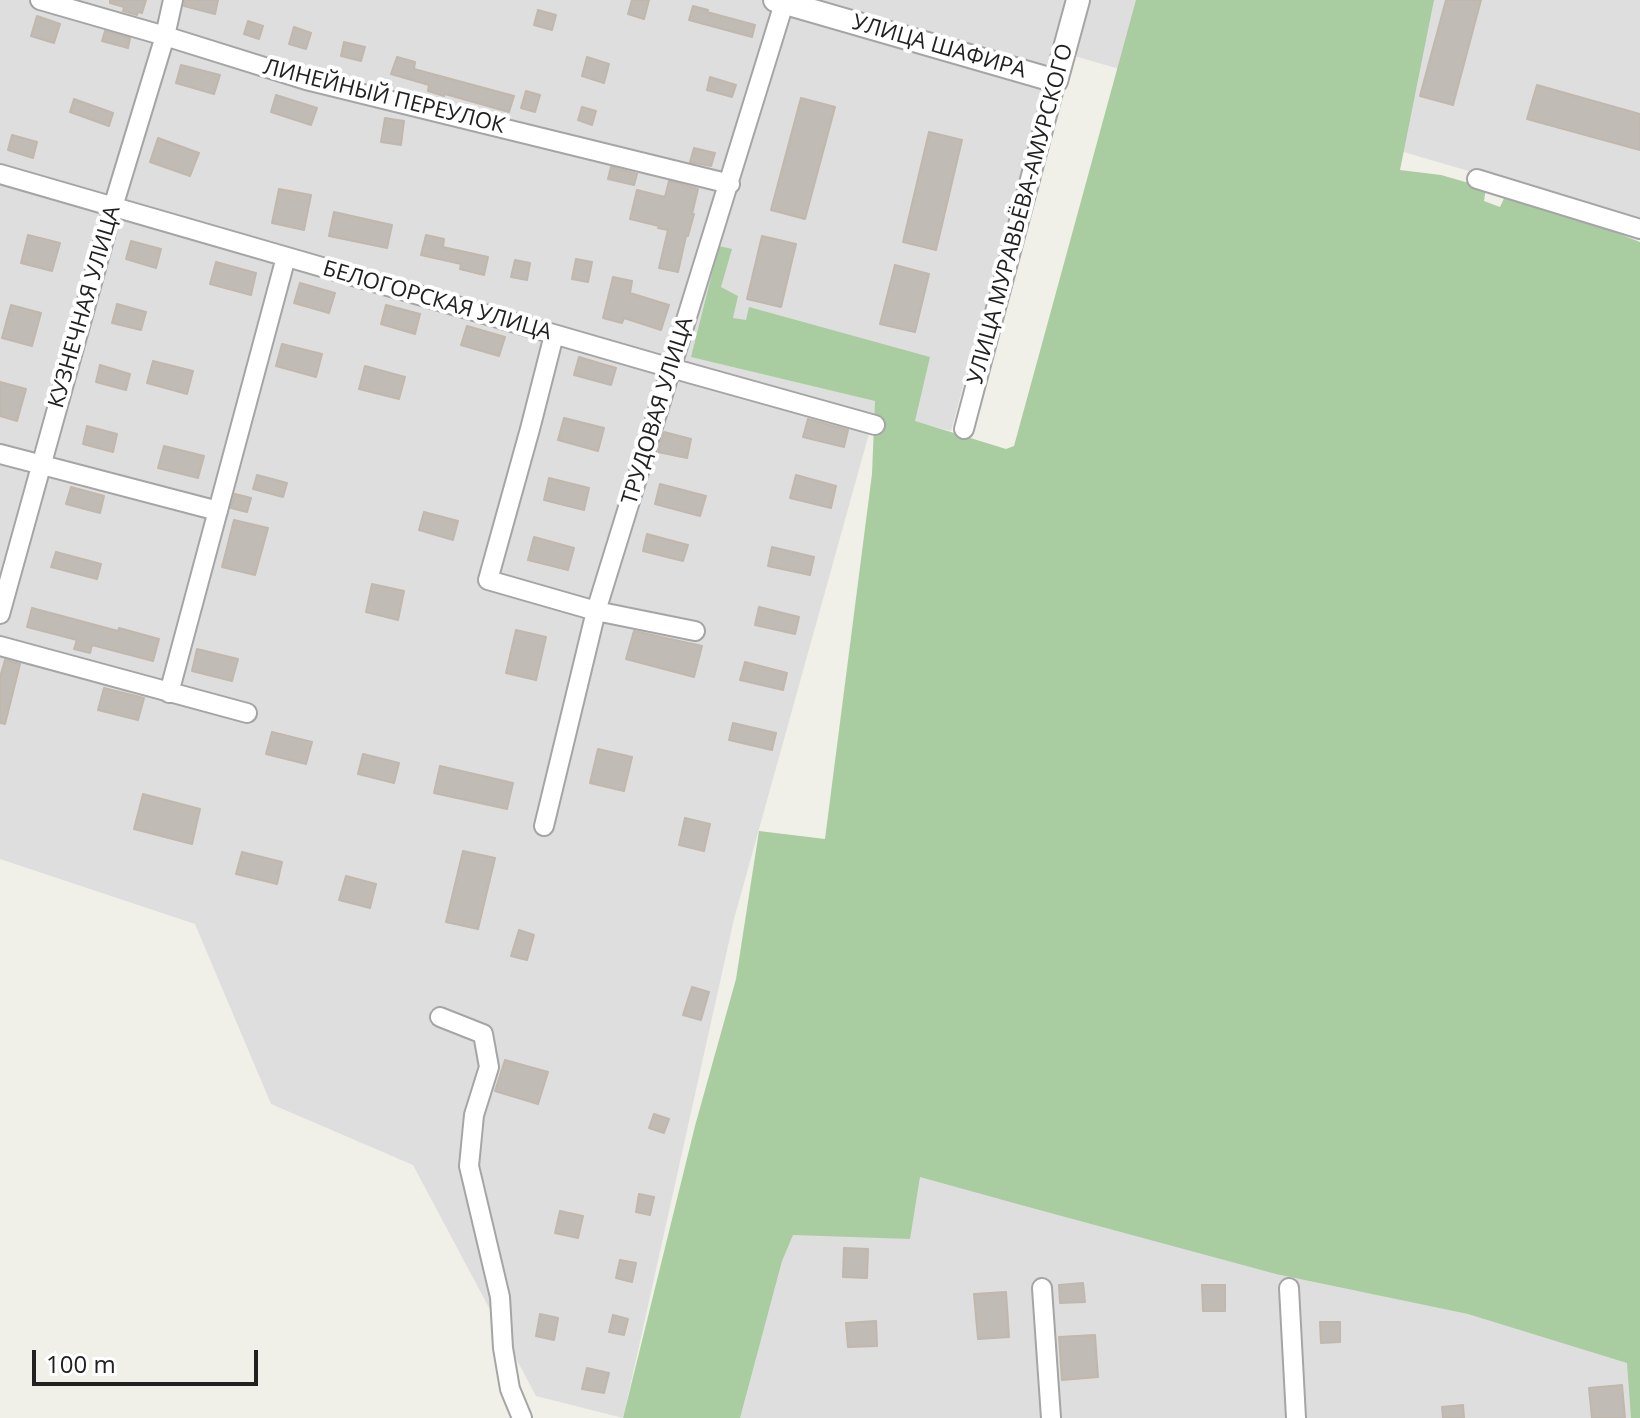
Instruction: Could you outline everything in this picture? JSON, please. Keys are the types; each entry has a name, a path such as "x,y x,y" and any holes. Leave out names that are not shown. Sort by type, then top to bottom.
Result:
{"street":[{"name":"ЛИНЕЙНЫЙ ПЕРЕУЛОК","path":"40,0 306,80 730,184"},
{"name":"КУЗНЕЧНАЯ УЛИЦА","path":"0,614 173,0"},
{"name":"УЛИЦА МУРАВЬЁВА-АМУРСКОГО","path":"964,429 1078,0"},
{"name":"УЛИЦА ШАФИРА","path":"781,1 1056,81"},
{"name":"ТРУДОВАЯ УЛИЦА","path":"544,826 596,611 730,184 781,1"},
{"name":"БЕЛОГОРСКАЯ УЛИЦА","path":"0,174 875,425"},
{"path":"1477,179 1640,229"},
{"path":"169,693 286,257"},
{"path":"554,335 488,580 596,611 695,631"},
{"path":"0,454 218,511"},
{"path":"0,646 247,713"},
{"path":"440,1017 483,1034 489,1067 474,1115 469,1166 500,1297 503,1348 510,1389 522,1418"},
{"path":"1042,1288 1051,1418"},
{"path":"1289,1288 1296,1418"}],"shaded area":[{"path":"0,0 1640,0 1640,221 1054,50 951,431 875,412 734,919 623,1418 536,1396 413,1165 271,1104 195,924 0,859"},
{"path":"830,1145 1640,1321 1640,1418 632,1418"}],"green space":[{"path":"1136,0 1434,0 1400,170 1441,175 1486,188 1484,201 1500,207 1506,194 1640,242 1640,1418 1631,1418 1627,1363 1468,1314 1276,1274 920,1177 910,1239 793,1235 782,1261 740,1418 623,1418 695,1126 736,979 759,831 825,839 872,474 875,401 691,357 719,246 732,249 721,287 738,296 733,318 746,320 749,307 930,357 915,421 1006,449 1014,446"}],"building":[{"path":"110,0 146,0 142,13 138,12 137,15 123,11 124,7 110,3"},
{"path":"185,0 218,0 215,14 184,6"},
{"path":"632,0 649,0 644,19 628,14"},
{"path":"1446,0 1481,0 1453,105 1420,96"},
{"path":"693,6 755,25 752,37 689,20"},
{"path":"538,10 556,15 552,30 534,25"},
{"path":"37,16 60,24 54,43 31,36"},
{"path":"248,21 263,26 259,39 244,34"},
{"path":"294,27 311,33 306,49 289,44"},
{"path":"105,31 130,38 128,48 102,41"},
{"path":"344,42 365,47 361,61 341,56"},
{"path":"397,57 415,62 414,69 514,96 509,112 428,91 429,85 391,74"},
{"path":"587,57 609,64 604,83 582,76"},
{"path":"181,65 220,75 214,94 176,83"},
{"path":"710,77 736,85 732,97 707,90"},
{"path":"1537,85 1640,114 1640,150 1527,119"},
{"path":"526,91 540,95 535,112 521,108"},
{"path":"276,95 317,108 311,125 271,112"},
{"path":"801,98 835,107 805,219 771,210"},
{"path":"74,99 113,113 109,126 70,112"},
{"path":"582,107 596,111 592,125 578,120"},
{"path":"385,118 404,121 401,145 381,142"},
{"path":"929,132 962,140 936,250 903,242"},
{"path":"12,135 37,142 33,158 8,150"},
{"path":"158,138 199,153 190,176 150,162"},
{"path":"694,148 715,153 711,166 690,162"},
{"path":"611,167 637,174 634,185 608,179"},
{"path":"669,181 698,189 678,272 659,268 668,230 630,219 637,190 665,197"},
{"path":"279,189 311,195 304,230 272,223"},
{"path":"334,212 392,225 387,248 329,236"},
{"path":"28,235 60,243 52,271 21,263"},
{"path":"426,235 444,239 443,247 488,257 484,275 460,269 461,264 421,255"},
{"path":"762,236 796,244 781,307 747,299"},
{"path":"131,241 161,249 156,268 126,259"},
{"path":"576,259 592,262 588,282 572,279"},
{"path":"515,260 530,263 527,280 511,277"},
{"path":"216,262 256,273 251,295 210,284"},
{"path":"895,265 929,274 915,332 880,324"},
{"path":"613,277 632,281 630,293 669,305 661,330 624,318 622,323 603,318"},
{"path":"300,283 335,293 329,313 294,303"},
{"path":"117,304 146,312 141,330 112,323"},
{"path":"11,305 41,313 32,346 2,338"},
{"path":"386,305 420,314 415,334 381,324"},
{"path":"467,326 505,337 499,356 461,345"},
{"path":"282,344 322,354 316,377 276,366"},
{"path":"579,357 616,368 611,385 574,375"},
{"path":"153,361 193,371 187,394 147,383"},
{"path":"100,365 130,374 126,390 96,382"},
{"path":"365,366 405,377 399,399 359,389"},
{"path":"0,382 26,389 17,421 0,416"},
{"path":"564,418 604,428 598,451 558,440"},
{"path":"808,419 848,430 844,447 803,437"},
{"path":"87,426 117,434 113,452 83,444"},
{"path":"664,432 691,439 687,458 658,452"},
{"path":"164,446 204,456 198,478 158,468"},
{"path":"257,475 287,483 283,497 253,489"},
{"path":"796,475 836,486 831,508 790,498"},
{"path":"549,478 589,488 584,510 544,500"},
{"path":"660,484 706,496 700,516 655,504"},
{"path":"71,487 104,496 100,513 66,504"},
{"path":"235,494 251,498 247,512 231,508"},
{"path":"424,512 458,521 453,540 419,530"},
{"path":"234,520 268,528 255,575 222,567"},
{"path":"647,534 688,545 683,561 643,551"},
{"path":"534,537 574,548 568,570 528,560"},
{"path":"772,547 814,557 810,575 768,566"},
{"path":"56,552 101,564 97,579 51,567"},
{"path":"372,584 404,591 398,620 366,612"},
{"path":"759,607 799,617 795,634 755,625"},
{"path":"32,608 159,639 153,661 92,645 90,653 74,649 77,640 27,627"},
{"path":"516,630 546,637 536,680 506,673"},
{"path":"634,631 702,646 694,677 626,659"},
{"path":"197,649 238,659 232,681 192,671"},
{"path":"5,660 20,664 5,724 0,723 0,677"},
{"path":"745,662 787,673 783,690 740,680"},
{"path":"104,688 144,698 138,720 98,710"},
{"path":"733,723 776,733 772,750 729,740"},
{"path":"272,732 312,742 306,764 266,754"},
{"path":"598,749 632,757 624,791 590,783"},
{"path":"363,754 399,763 394,783 358,774"},
{"path":"440,766 513,783 507,809 434,793"},
{"path":"143,794 200,809 192,844 134,829"},
{"path":"685,818 710,824 704,851 679,845"},
{"path":"463,851 495,858 478,929 446,922"},
{"path":"242,852 282,862 277,884 236,874"},
{"path":"346,876 376,884 370,908 339,900"},
{"path":"519,930 534,935 527,960 511,956"},
{"path":"692,987 709,992 701,1020 683,1015"},
{"path":"505,1060 548,1072 538,1104 495,1091"},
{"path":"654,1114 669,1119 664,1133 649,1128"},
{"path":"639,1194 654,1197 650,1215 636,1212"},
{"path":"560,1211 583,1216 578,1238 555,1233"},
{"path":"844,1248 868,1249 867,1278 843,1277"},
{"path":"620,1260 636,1263 632,1282 616,1278"},
{"path":"1083,1283 1085,1302 1060,1303 1059,1285"},
{"path":"1202,1285 1225,1285 1225,1311 1203,1311"},
{"path":"1006,1292 1009,1337 978,1339 974,1294"},
{"path":"540,1314 558,1318 554,1340 536,1336"},
{"path":"613,1315 628,1319 624,1335 609,1332"},
{"path":"876,1321 877,1346 848,1347 846,1323"},
{"path":"1320,1322 1340,1322 1340,1342 1321,1343"},
{"path":"1095,1335 1098,1377 1062,1380 1059,1337"},
{"path":"587,1368 609,1373 604,1393 582,1389"},
{"path":"1622,1385 1625,1418 1592,1418 1589,1388"},
{"path":"1463,1405 1464,1418 1443,1418 1442,1407"}]}
